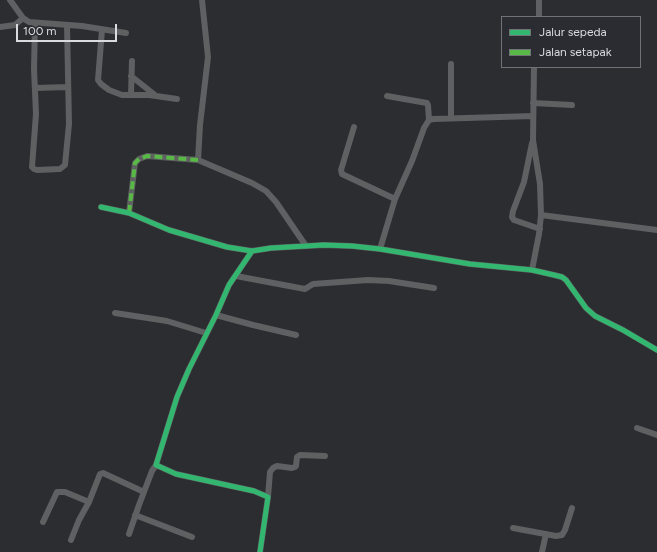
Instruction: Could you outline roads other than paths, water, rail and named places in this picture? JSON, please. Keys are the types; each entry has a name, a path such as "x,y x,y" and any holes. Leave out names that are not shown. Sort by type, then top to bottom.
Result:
{"street":[{"path":"10,0 23,18 29,22 67,25 126,33"},
{"path":"198,160 200,125 208,57 202,0"},
{"path":"539,0 539,16"},
{"path":"0,27 15,25 23,18"},
{"path":"35,23 34,69 36,114 32,167 37,170 60,169 66,165 69,124 67,25"},
{"path":"102,30 98,80 113,92 176,99"},
{"path":"130,94 132,61"},
{"path":"451,64 451,118"},
{"path":"532,270 540,229 541,215 540,184 533,140 534,68"},
{"path":"131,76 156,96"},
{"path":"35,88 68,87"},
{"path":"380,249 395,199 412,161 424,128 429,120 427,103 387,96"},
{"path":"533,103 572,105"},
{"path":"429,120 533,116"},
{"path":"354,128 341,170 342,174 395,199"},
{"path":"533,140 525,176 512,211 512,217 514,220 540,229"},
{"path":"129,213 135,163 139,159 147,156 198,160 252,183 266,191 276,202 306,246"},
{"path":"101,207 129,213 169,230 227,247 252,251 324,245 380,249 470,264 532,270 566,280 590,312 657,350"},
{"path":"541,215 657,230"},
{"path":"129,534 152,471 156,465 177,397 188,369 216,315 229,285 252,251"},
{"path":"236,276 305,288 313,284 368,280 389,281 434,288"},
{"path":"115,313 167,321 206,333"},
{"path":"216,315 296,335"},
{"path":"637,428 657,435"},
{"path":"260,552 270,472 277,466 293,468 296,466 297,457 300,455 325,456"},
{"path":"156,465 176,474 254,491 268,497"},
{"path":"71,540 79,520 102,474 144,492"},
{"path":"43,522 57,492 65,492 89,502"},
{"path":"513,528 556,536 562,535 572,508"},
{"path":"136,515 192,537"},
{"path":"542,552 546,534"}]}
